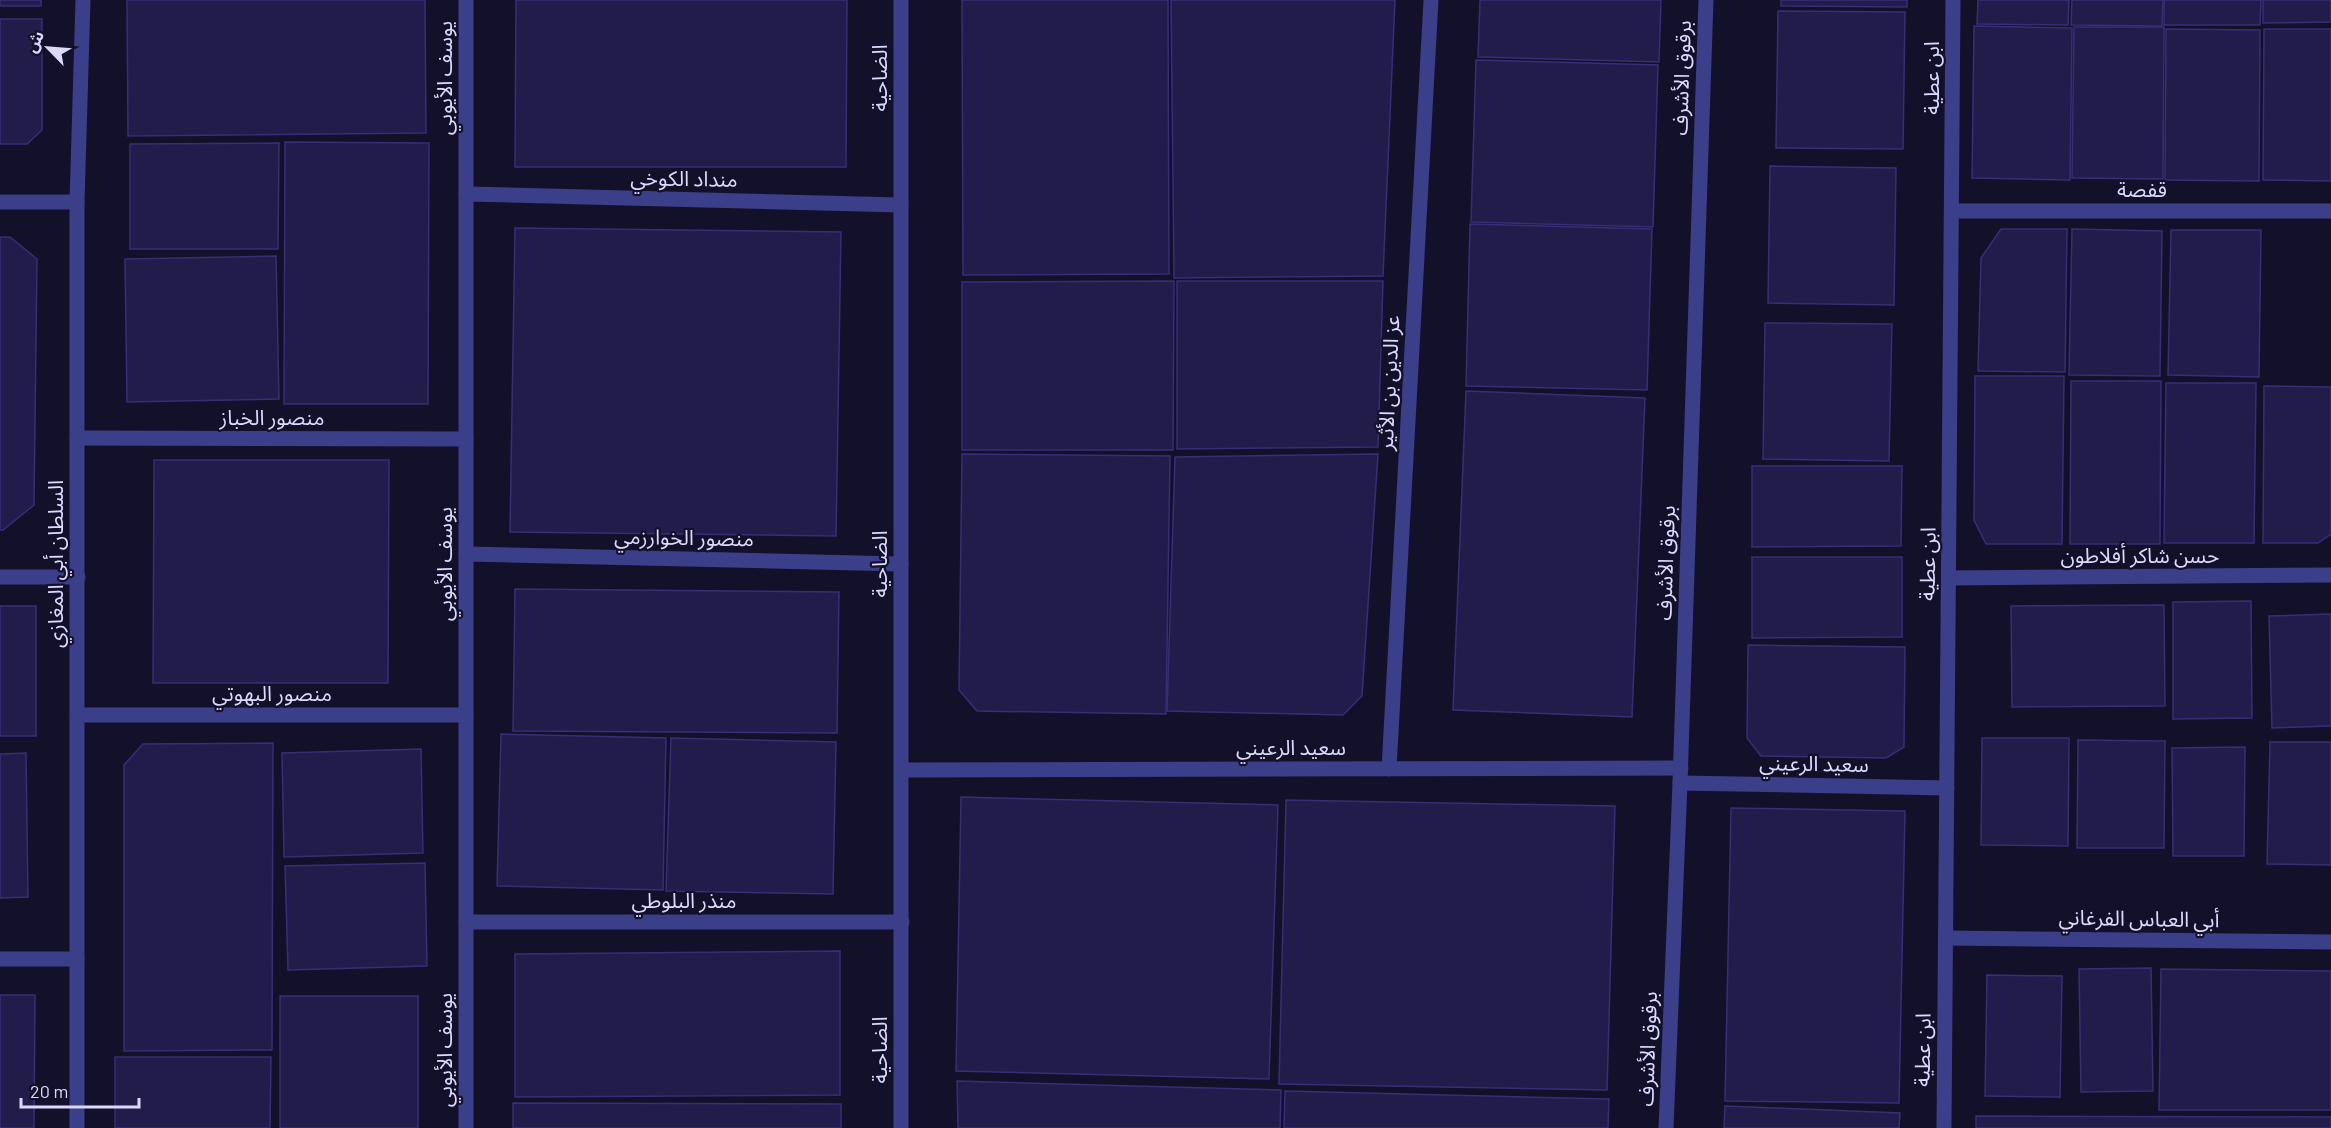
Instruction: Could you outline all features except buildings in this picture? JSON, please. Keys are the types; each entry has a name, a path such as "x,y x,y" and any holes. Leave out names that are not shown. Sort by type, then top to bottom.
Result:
{"street":[{"name":"السلطان أبي المغازي","path":"77,1128 77,202 83,0"},
{"name":"يوسف الأيوبي","path":"466,0 466,1128"},
{"name":"الضاحية","path":"901,0 901,1128"},
{"name":"عز الدين بن الأثير","path":"1389,769 1431,0"},
{"name":"برقوق الأشرف","path":"1666,1128 1681,775 1706,0"},
{"name":"ابن عطية","path":"1944,1128 1953,0"},
{"name":"منداد الكوخي","path":"466,194 901,205"},
{"path":"0,202 77,202"},
{"name":"قفصة","path":"1953,211 2331,211"},
{"name":"منصور الخباز","path":"77,438 466,439"},
{"name":"منصور الخوارزمي","path":"466,554 902,564"},
{"name":"حسن شاكر أفلاطون","path":"1949,578 2331,575"},
{"path":"0,577 78,578"},
{"name":"منصور البهوتي","path":"77,715 466,715"},
{"name":"سعيد الرعيني","path":"902,770 1389,769 1681,775 1947,788"},
{"name":"منذر البلوطي","path":"466,922 902,922"},
{"name":"أبي العباس الفرغاني","path":"1946,938 2331,942"},
{"path":"0,959 77,959"}]}
